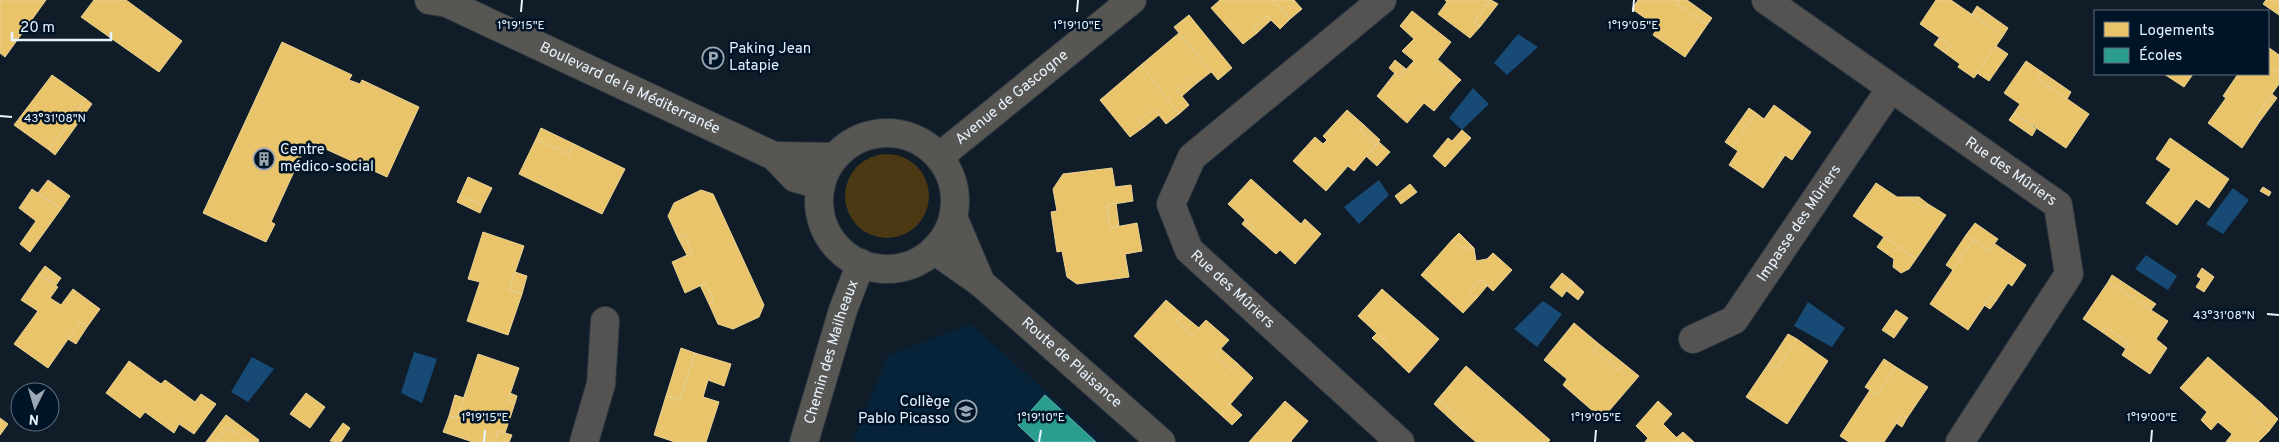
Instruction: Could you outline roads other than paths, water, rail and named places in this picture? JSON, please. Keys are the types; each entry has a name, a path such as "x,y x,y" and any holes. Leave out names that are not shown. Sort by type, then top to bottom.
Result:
{"main road":[{"name":"Boulevard de la Méditerranée","path":"429,0 454,6 774,156 794,178 821,185"},
{"name":"Avenue de Gascogne","path":"938,157 1132,0"},
{"path":"881,133 913,138 938,157 946,168 954,191 953,216 942,240 934,250 907,265 892,268 861,264 838,248 830,238 820,213 821,185 835,157 851,143 881,133"},
{"name":"Boulevard de la Méditerranée","path":"774,156 835,157"},
{"name":"Route de Plaisance","path":"953,216 981,283"},
{"name":"Route de Plaisance","path":"934,250 981,283 1161,442"},
{"name":"Chemin des Mailheaux","path":"804,442 843,310 861,264"}],"street":[{"name":"Rue des Mûriers","path":"1382,0 1192,157 1171,204 1189,250 1400,442"},
{"name":"Rue des Mûriers","path":"1766,0 2058,205 2069,274 1960,442"},
{"name":"Impasse des Mûriers","path":"1693,338 1734,320 1891,88"},
{"path":"584,442 601,384 605,321"}],"water":[{"path":"1518,34 1538,47 1507,75 1494,63"},
{"path":"1473,88 1489,104 1462,130 1449,118"},
{"path":"1379,180 1389,195 1359,224 1344,207"},
{"path":"2233,188 2249,200 2223,234 2206,224"},
{"path":"2146,255 2177,276 2168,290 2135,269"},
{"path":"1543,301 1562,314 1537,347 1514,329"},
{"path":"1808,302 1845,328 1832,347 1794,326"},
{"path":"414,352 437,359 422,403 401,393"},
{"path":"252,357 274,369 248,402 231,392"}],"place":[{"name":"Paking Jean Latapie","path":"713,58"},
{"name":"Centre médico-social","path":"264,159"},
{"name":"Collège Pablo Picasso","path":"966,411"}]}
